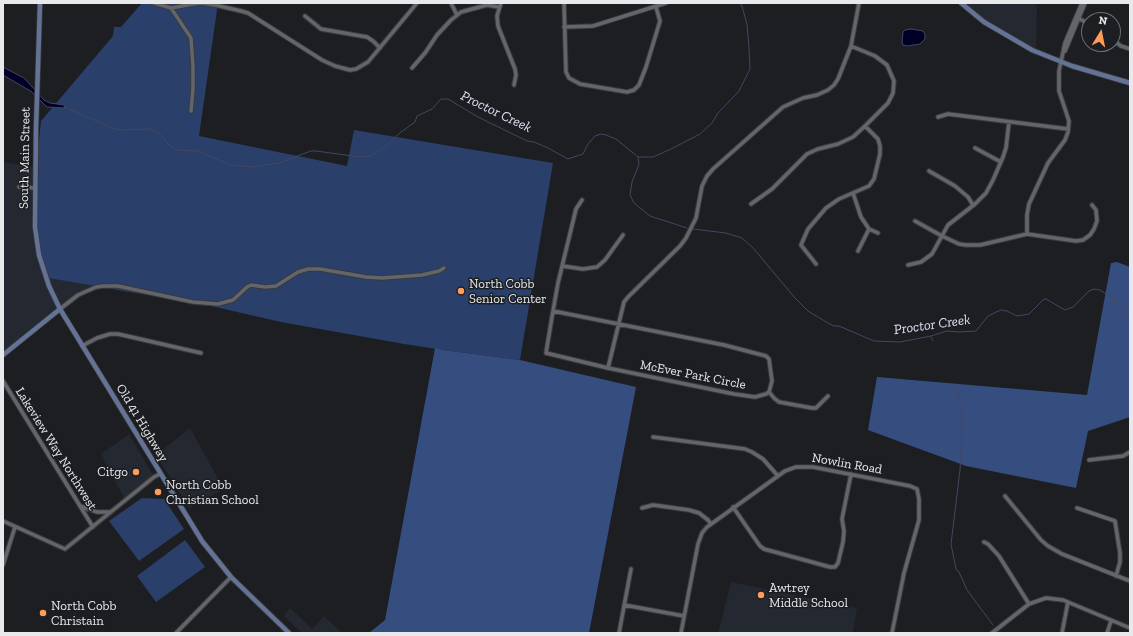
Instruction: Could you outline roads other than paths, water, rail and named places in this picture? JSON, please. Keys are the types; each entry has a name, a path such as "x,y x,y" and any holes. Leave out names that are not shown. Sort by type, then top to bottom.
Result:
{"main road":[{"name":"South Main Street","path":"40,3 35,227 38,251 49,286 60,309"},
{"path":"960,3 984,22 1032,50 1072,66 1130,83"},
{"path":"3,355 60,309"},
{"name":"Old 41 Highway","path":"60,309 202,541 231,578 290,633"}],"street":[{"path":"154,3 171,8 202,3 241,11 311,54 343,69 356,69 368,62 417,3"},
{"path":"452,3 457,15"},
{"path":"501,3 499,7 498,26 515,69 516,75 514,84"},
{"path":"564,3 566,72 569,78 580,84 627,92 634,90 638,85 646,67 660,21 656,6"},
{"path":"564,27 593,26 666,3"},
{"path":"608,368 624,302 680,246 686,238 696,218 702,186 707,176 783,107 803,98 817,95 828,90 834,85 838,79 851,46 859,3"},
{"path":"1028,234 1027,215 1029,204 1048,163 1066,140 1069,121 1059,91 1058,75 1061,61 1083,3"},
{"path":"412,68 437,35 461,12 487,5 499,7"},
{"path":"171,8 191,38 193,89 191,111"},
{"path":"305,16 321,29 366,37 380,48"},
{"path":"1077,17 1081,19"},
{"path":"751,204 772,189 807,154 818,149 846,142 865,126 888,103 893,93 894,81 890,70 875,56 851,46"},
{"path":"938,117 948,114 1068,129"},
{"path":"908,265 921,262 932,254 948,225 973,206 986,193 1006,148 1009,122"},
{"path":"816,264 801,245 808,229 826,208 839,199 869,186 874,179 880,154 880,146 878,139 865,126"},
{"path":"975,148 1001,162"},
{"path":"929,171 955,186 968,197 973,206"},
{"path":"19,187 35,188"},
{"path":"853,193 862,217 869,229 878,233"},
{"name":"McEver Park Circle","path":"582,200 576,209 562,266 546,353 608,368 755,397 769,392"},
{"path":"915,221 959,244 980,246 1028,234 1076,241 1083,240 1090,235 1097,221 1096,210 1092,206"},
{"path":"858,251 869,229"},
{"path":"562,266 583,269 597,266 605,260 622,235"},
{"path":"60,309 78,295 96,287 103,286 118,286 194,302 218,304 233,300 251,285 265,287 276,286 298,272 308,269 320,269 366,277 382,278 422,275 439,271 444,268"},
{"path":"553,311 724,345 766,356 769,359 772,381 769,392 779,402 816,408 828,396"},
{"path":"82,346 97,338 110,334 118,334 201,353"},
{"name":"Lakeview Way Northwest","path":"3,382 93,527"},
{"path":"653,437 745,449 763,459 778,476"},
{"path":"1089,460 1123,456 1130,452"},
{"name":"Nowlin Road","path":"681,633 698,544 702,533 733,507 785,471 796,467 813,467 910,486 917,489 919,499 919,520 904,573 892,633"},
{"path":"3,521 65,549 154,477 160,474"},
{"path":"733,507 760,546 764,549 830,567 835,567 838,563 843,542 844,531 842,519 851,474"},
{"path":"1005,496 1041,540 1048,546 1062,554 1130,581"},
{"path":"642,508 652,505 689,510 699,513 711,524"},
{"path":"80,506 98,512 111,512"},
{"path":"1077,508 1115,521 1120,553 1120,562 1116,576"},
{"path":"3,565 14,527"},
{"path":"984,542 988,544 999,556 1029,604"},
{"path":"619,633 630,569"},
{"path":"176,633 231,578"},
{"path":"992,633 1029,604 1046,598 1057,598 1130,628"},
{"path":"1062,633 1068,602"},
{"path":"624,605 684,616"},
{"path":"1107,633 1111,621"}],"waterway":[{"path":"638,157 653,157 700,134 712,123 718,113 739,91 750,69 747,24 741,3"},
{"name":"Proctor Creek","path":"64,107 115,129 148,129 159,133 169,145 176,150 199,151 230,165 252,167 279,163 311,151 360,157 371,156 385,147 401,132 415,122 417,116 432,109 441,99 448,99 478,117 527,141 534,142 548,148 568,159 583,154 588,144 595,136 601,134 616,139 638,157 639,164 632,182 630,195 634,203 650,216 687,228"},
{"name":"Proctor Creek","path":"693,229 726,233 742,238 754,249 795,298 808,311 834,326 839,326 874,341 900,342 931,336 947,331 976,331 988,316 994,313 1001,310 1017,316 1029,314 1044,299 1065,310 1073,307 1089,291 1094,289 1100,290 1111,297 1130,316"},
{"name":"Proctor Creek","path":"931,337 933,341"},
{"path":"956,387 962,412 962,433 960,470 951,544 956,569 959,572 967,590 993,625"}],"place":[{"name":"North Cobb Senior Center","path":"461,291"},
{"name":"Citgo","path":"136,472"},
{"name":"North Cobb Christian School","path":"158,492"},
{"name":"Awtrey Middle School","path":"761,595"},
{"name":"North Cobb Christain","path":"43,613"}]}
